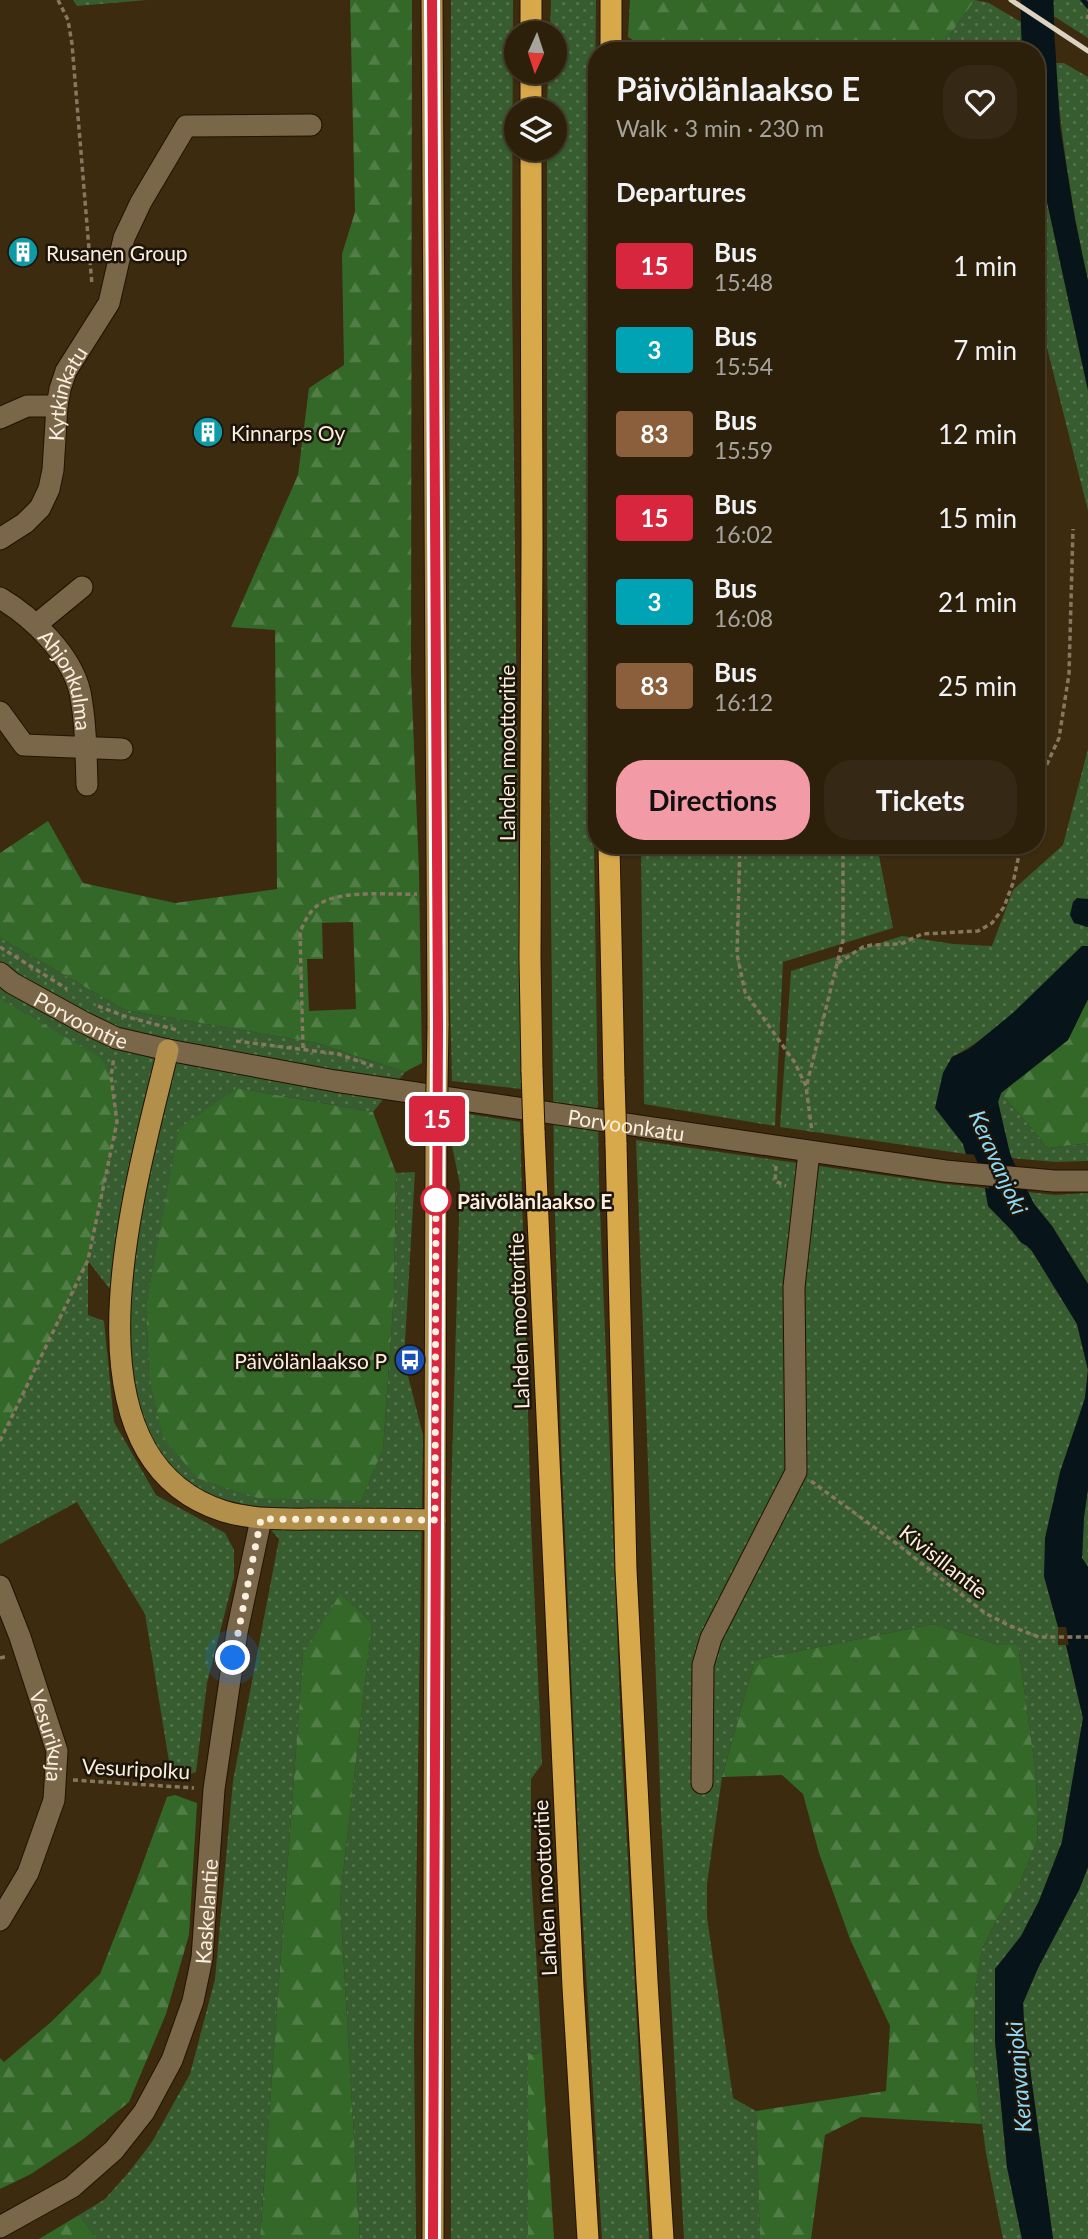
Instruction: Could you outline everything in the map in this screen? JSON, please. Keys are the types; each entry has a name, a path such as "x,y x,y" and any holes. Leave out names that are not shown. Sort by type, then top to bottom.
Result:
{"highway":[{"path":"531,0 531,21"},
{"path":"611,0 611,42"},
{"name":"Lahden moottoritie","path":"531,161 532,1071 573,1987 588,2239"},
{"path":"609,854 626,1570 663,2239"}],"main road":[{"path":"432,0 438,1025 433,2239"},
{"path":"169,1050 126,1237 120,1302 120,1360 129,1406 141,1441 162,1472 191,1497 224,1511 261,1519 435,1520"}],"street":[{"name":"Kytkinkatu","path":"0,539 25,523 40,508 53,470 57,406 66,371 109,303 124,238 141,202 186,126 311,125"},
{"path":"0,418 27,406 57,406"},
{"path":"37,624 82,586"},
{"name":"Ahjonkulma","path":"0,598 37,624 67,662 79,689 85,723 88,785"},
{"path":"0,712 24,745 122,749"},
{"name":"Porvoontie","path":"0,973 12,984 117,1038 169,1050"},
{"name":"Porvoonkatu","path":"169,1050 321,1079 809,1152 945,1171 1054,1181 1088,1181"},
{"path":"702,1783 702,1665 711,1638 796,1472 794,1287 809,1152"},
{"name":"Kaskelantie","path":"0,2227 72,2186 114,2150 144,2112 172,2060 193,2001 202,1958 214,1789 237,1632 261,1519"},
{"name":"Vesurikuja","path":"0,1586 10,1640 57,1751 54,1800 27,1873 0,1920"}],"path":[{"path":"58,0 68,20 72,44 92,286"},
{"path":"1045,768 1059,738 1069,674 1073,529"},
{"path":"740,854 737,954 745,992 794,1063 806,1086 812,1125"},
{"path":"806,1086 844,940 843,854"},
{"path":"838,963 863,947 901,944 922,934 978,931 992,923 1004,907 1019,854"},
{"path":"303,1048 300,932 307,915 323,902 348,895 437,894"},
{"path":"0,947 71,991"},
{"path":"94,1004 124,1016 183,1032"},
{"path":"0,1441 88,1260 117,1122 111,1076 117,1038 124,1016"},
{"path":"233,1041 338,1054 384,1069"},
{"name":"Kivisillantie","path":"796,1472 829,1493 985,1613 1039,1637 1088,1637"},
{"name":"Vesuripolku","path":"55,1779 214,1789"}],"green space":[{"path":"73,0 147,0 77,6"},
{"path":"350,0 412,0 411,673 419,870 422,1063 405,1072 317,1043 125,1010 0,938 0,853 48,821 83,883 175,903 277,889 275,630 231,627 298,475 309,388 344,365 342,254 355,212","holes":["353,922 356,1009 309,1011 307,959 323,959 322,923"]},
{"path":"451,0 513,0 513,21 504,21 504,84 513,84 513,98 504,98 504,161 512,161 521,1089 452,1081 449,575"},
{"path":"551,0 596,0 596,42 588,42 588,854 594,854 599,1184 622,1754 649,2239 602,2239 580,1873 561,1444 554,1175 547,557 547,161 567,161 567,98 547,98 548,84 567,84 567,21 550,21"},
{"path":"630,0 975,0 945,42 636,42 628,37"},
{"path":"975,0 989,3 1021,22 1022,42 945,42"},
{"path":"1052,0 1088,0 1088,38 1052,15"},
{"path":"1055,63 1064,63 1088,77 1088,281 1068,173"},
{"path":"1045,193 1088,391 1088,511 1045,340"},
{"path":"1088,749 1088,900 1085,927 1088,927 1088,946 1082,946 987,1035 952,1057 966,1154 780,1127 791,971 902,936 953,944 992,946 1013,890 1063,845"},
{"path":"641,854 879,854 893,928 783,962 775,1126 644,1104"},
{"path":"0,938 125,1010 317,1043 405,1072 373,1112 237,1088 180,1128 146,1305 149,1375 361,1501 383,1449 394,1295 396,1173 415,1172 404,1360 423,1435 414,2040 416,2239 360,2239 340,1899 372,1624 303,1655 260,2239 97,2239 79,2215 105,2199 129,2172 152,2142 190,2074 215,1979 233,1781 279,1539 261,1519 191,1497 141,1441 120,1302 88,1261 88,1315 104,1321 114,1422 156,1495 225,1533 234,1550 234,1577 207,1683 196,1772 172,1780 145,1614 77,1502 0,1544 0,1441 88,1260 9,1004 0,997"},
{"path":"0,997 101,1058 111,1076 117,1122 88,1260 0,1441"},
{"path":"1088,999 1088,1143 1048,1148 1001,1093 1068,1040"},
{"path":"237,1088 373,1112 396,1173 394,1295 383,1449 361,1501 258,1498 197,1478 163,1437 149,1375 146,1305 179,1128"},
{"path":"1001,1093 1048,1148 1088,1143 1088,1161 1056,1162 1011,1158 998,1102"},
{"path":"450,1111 520,1122 531,1522 542,1764 531,1779 531,1872 542,2053 528,2054 528,2239 451,2239 451,1498 460,1185 452,1146"},
{"path":"636,1140 985,1188 988,1206 1032,1251 1077,1324 1088,1370 1085,1398 1044,1576 1058,1627 1058,1645 1066,1645 1083,1718 1062,1842 1039,1901 1021,1937 995,1969 995,2041 1007,2167 1022,2239 1003,2239 986,2153 974,2066 975,1991 982,1949 1018,1887 1037,1839 1035,1767 1018,1645 999,1645 933,1624 755,1660 722,1777 707,1884 707,1917 733,2098 756,2111 760,2239 684,2239 661,1815"},
{"path":"1028,1192 1055,1195 1088,1193 1088,1284 1052,1226 1034,1204"},
{"path":"1088,1489 1088,1567 1082,1558"},
{"path":"340,1594 372,1624 340,1899 360,2239 260,2239 303,1655"},
{"path":"933,1624 999,1645 1018,1645 1035,1767 1037,1840 1018,1887 982,1949 975,1991 974,2066 982,2124 861,2117 825,2135 811,2239 760,2239 756,2111 886,2091 890,2026 850,1939 819,1853 803,1794 782,1775 722,1777 755,1660"},
{"path":"175,1795 197,1803 189,1935 166,2014 129,2102 82,2140 31,2174 0,2189 0,2058 4,2062 51,2022 100,1974 167,1797"},
{"path":"1088,1867 1088,2239 1053,2239 1023,2003"},
{"path":"542,2053 554,2239 528,2239 528,2054"},
{"path":"79,2215 97,2239 39,2239"}],"water":[{"path":"1021,22 1055,43 1060,127 1088,281 1088,390 1045,192 1045,42 1022,42"},
{"path":"1077,898 1088,899 1088,927 1074,923 1070,915 1073,902"},
{"path":"1082,946 1088,946 1088,999 1068,1040 1001,1093 998,1102 1011,1158 966,1154 963,1144 935,1108 943,1073 952,1057 969,1049 1014,1012"},
{"path":"985,1188 1028,1192 1088,1284 1088,1370 1077,1324 1032,1251 988,1206"},
{"path":"1088,1370 1088,1488 1082,1558 1088,1567 1088,1627 1058,1627 1044,1576 1045,1538 1060,1472 1085,1398"},
{"path":"1066,1645 1088,1645 1088,1867 1023,2003 1053,2239 1022,2239 1007,2167 995,2041 995,1969 1021,1936 1039,1901 1062,1842 1083,1718"}],"waterway":[{"name":"Keravanjoki","path":"1037,0 1038,42"},
{"path":"1083,0 1088,6"},
{"name":"Keravanjoki","path":"974,1116 1019,1212 1032,1230"},
{"name":"Keravanjoki","path":"1077,1582 1088,1666"}],"railway":[{"path":"1011,0 1088,51"}],"bus line":[{"name":"15","path":"432,0 438,1025 433,2239"}],"place":[{"name":"Rusanen Group","path":"23,252"},
{"name":"Kinnarps Oy","path":"208,432"},
{"name":"Päivölänlaakso E","path":"436,1200"},
{"name":"Päivölänlaakso P","path":"410,1360"}],"route":[{"path":"233,1658 261,1519 435,1520 436,1197 436,1200"}]}
